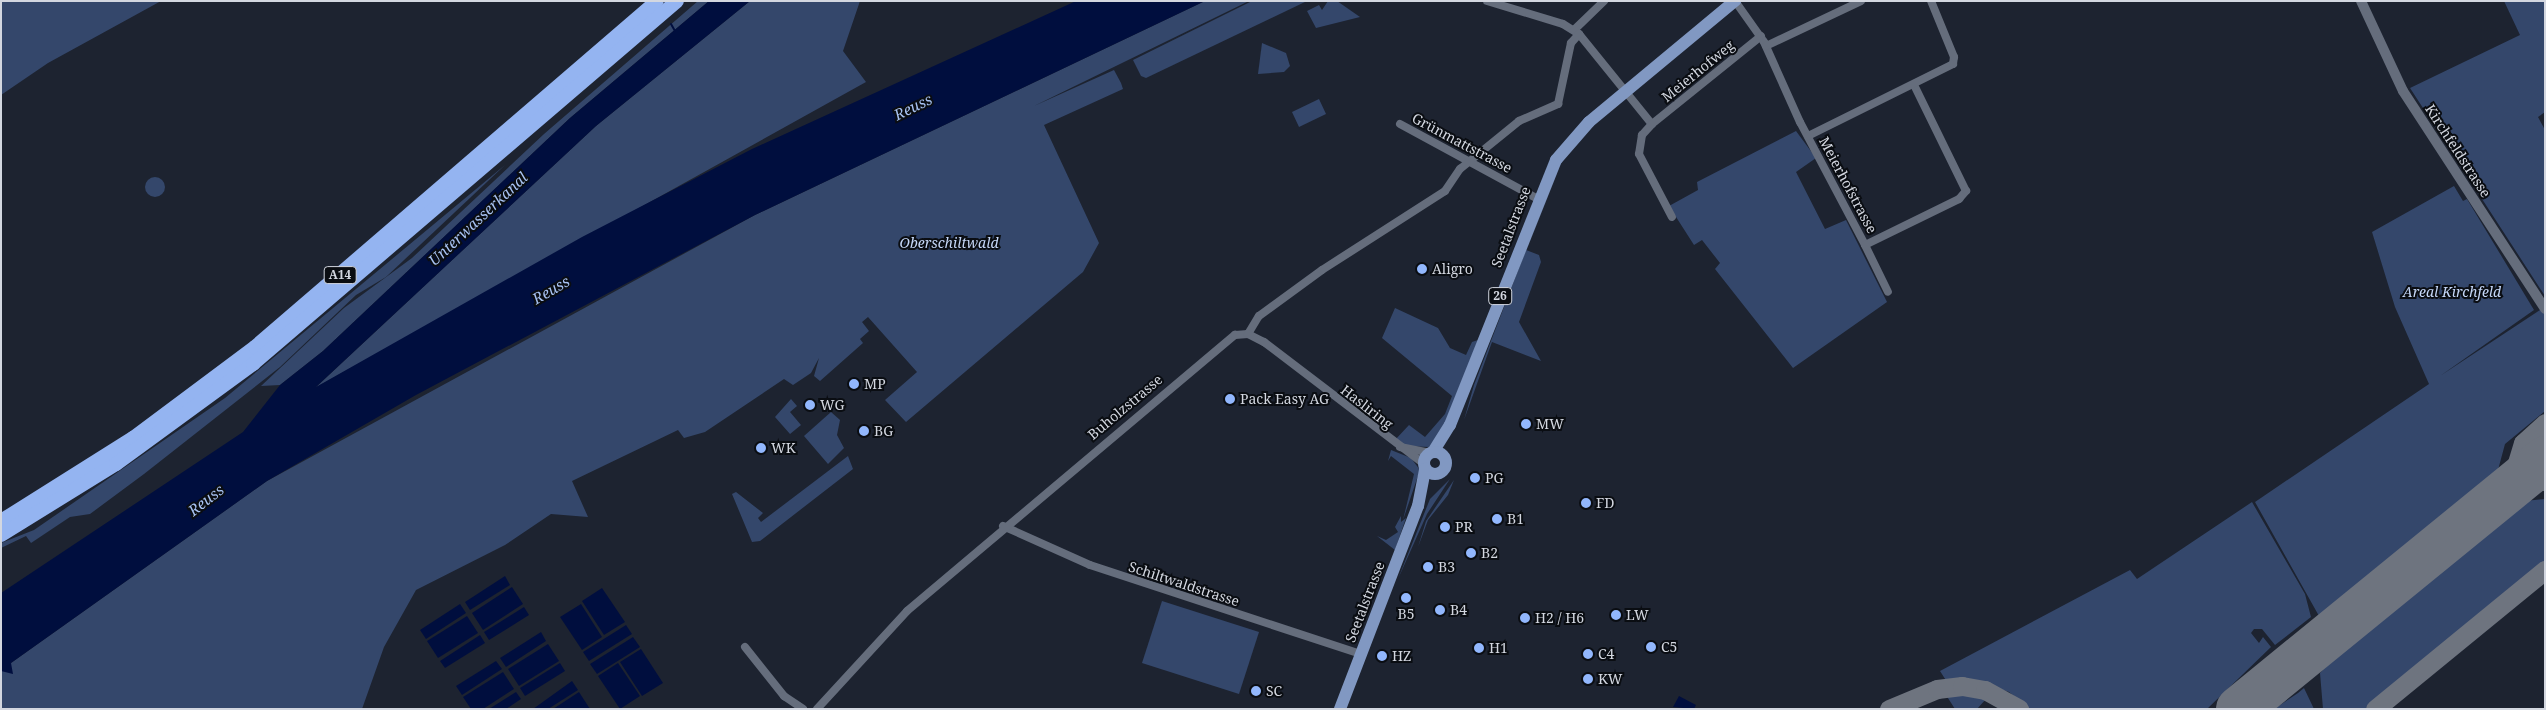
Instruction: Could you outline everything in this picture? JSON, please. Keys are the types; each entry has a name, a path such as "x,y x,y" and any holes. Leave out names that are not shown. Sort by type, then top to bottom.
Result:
{"highway":[{"name":"A14","path":"1,521 133,438 255,347 657,1"},
{"name":"A14","path":"1,535 130,454 239,375 676,1"}],"main road":[{"name":"Seetalstrasse","path":"1340,709 1418,506 1431,459 1450,425 1538,199 1566,148 1589,122 1628,93 1735,1"},
{"name":"Seetalstrasse","path":"1418,506 1440,473 1431,459"}],"street":[{"path":"1487,1 1577,32 1652,124 1642,135 1639,154 1672,217"},
{"path":"1248,334 1259,316 1322,270 1445,191 1472,159 1519,121 1558,104 1571,43 1577,32 1604,1"},
{"name":"Meierhofstrasse","path":"1735,1 1761,36 1808,136 1888,292"},
{"path":"1766,46 1861,1"},
{"name":"Meierhofstrasse","path":"1808,136 1914,86 1953,64 1954,57 1931,1"},
{"name":"Kirchfeldstrasse","path":"2361,1 2402,91 2545,308"},
{"name":"Meierhofweg","path":"1652,124 1761,36"},
{"name":"Meierhofstrasse","path":"1865,245 1959,199 1966,191 1914,86"},
{"name":"Grünmattstrasse","path":"1400,124 1472,159 1538,199"},
{"name":"Hasliring","path":"1248,334 1398,447 1431,459"},
{"name":"Buholzstrasse","path":"817,709 907,611 1004,526 1193,366 1231,337 1248,334"},
{"name":"Hasliring","path":"1398,447 1431,459"},
{"name":"Schiltwaldstrasse","path":"1004,526 1090,565 1361,654"},
{"path":"745,647 784,696 803,709"}],"green space":[{"path":"1,1 161,1 48,63 1,95"},
{"path":"698,1 709,1 570,118 323,351 280,385 261,386 344,308 412,258 544,134"},
{"path":"750,1 860,1 843,51 866,82 315,388 596,126"},
{"name":"Oberschiltwald","path":"1205,1 1249,1 1034,106 1114,70 1121,83 1123,89 1044,125 1099,243 1083,272 906,422 885,400 917,372 868,317 862,322 869,331 860,339 863,343 820,381 814,376 819,358 811,373 793,385 784,379 705,432 684,438 678,430 572,481 588,517 551,514 505,545 416,590 384,647 362,709 1,709 1,671 9,671 11,663 267,481 755,215"},
{"path":"1252,1 1307,1 1146,78 1141,76 1133,60"},
{"path":"1328,1 1337,1 1360,17 1316,28 1307,11 1319,5 1322,10"},
{"path":"2504,1 2545,1 2545,112 2538,117 2545,130 2545,296 2410,88 2520,35"},
{"path":"1262,43 1286,53 1290,66 1284,72 1258,74"},
{"path":"1319,99 1326,114 1299,127 1292,112"},
{"path":"1796,131 1816,158 1796,172 1825,229 1846,220 1887,302 1793,368 1715,269 1720,263 1702,240 1694,245 1669,206 1698,190 1697,182"},
{"path":"505,165 386,277 356,295 280,367 144,474 90,514 70,517 31,543 26,536 1,548 1,543 34,530 225,398"},
{"path":"155,177 162,180 165,187 162,194 155,197 148,194 145,187 148,180"},
{"name":"Areal Kirchfeld","path":"2454,186 2463,201 2467,199 2534,310 2440,376 2540,310 2545,314 2545,411 2505,444 2498,470 2319,616 2255,502 2429,384 2395,307 2372,232"},
{"path":"1526,250 1539,255 1541,262 1519,322 1541,361 1492,342 1464,420 1474,385"},
{"path":"1395,308 1438,328 1450,348 1466,355 1472,342 1478,340 1443,428 1429,447 1406,446 1395,440 1409,425 1425,437 1445,414 1452,396 1382,338"},
{"path":"791,399 797,406 790,412 801,425 790,434 775,417"},
{"path":"831,412 840,420 837,435 844,448 828,464 804,436"},
{"path":"1391,450 1411,458 1420,470 1403,520 1414,474 1391,456 1388,461"},
{"path":"848,456 853,469 760,541 752,542 732,494 736,492 763,513 758,518 761,522"},
{"path":"1450,479 1427,514 1398,579 1430,499"},
{"path":"1454,480 1448,495 1428,520 1418,547 1426,521"},
{"path":"2545,499 2545,562 2365,709 2323,709 2320,673 2337,654 2524,501"},
{"path":"2252,502 2305,594 2311,617 2275,645 2262,629 2254,629 2251,633 2259,643 2263,637 2271,647 2207,709 2030,709 2009,692 1978,681 1947,682 1940,671 2130,570 2137,579"},
{"path":"1401,516 1401,522 1406,518 1395,550 1377,536 1386,540 1398,532 1395,527"},
{"path":"1162,601 1259,632 1239,694 1142,663"},
{"path":"2304,688 2314,709 2274,709 2298,693"},
{"path":"1966,693 1979,695 1986,699 1977,709 1955,709 1946,695"}],"water":[{"path":"709,1 750,1 596,126 316,387 582,237 752,149 1076,1 1205,1 755,215 416,395 267,481 11,663 13,674 1,671 1,593 243,432 280,385 323,351 570,118"},
{"path":"505,576 510,585 470,610 465,602"},
{"path":"512,587 523,604 483,630 472,613"},
{"path":"602,588 625,622 604,635 582,601"},
{"path":"460,604 466,613 426,639 420,630"},
{"path":"581,604 602,637 582,650 560,617"},
{"path":"524,607 529,615 489,640 484,632"},
{"path":"467,616 478,633 438,658 427,641"},
{"path":"626,625 632,634 589,661 583,652"},
{"path":"541,632 546,641 506,667 500,658"},
{"path":"480,635 485,643 445,668 440,661"},
{"path":"633,637 640,647 597,674 590,664"},
{"path":"548,644 559,661 519,686 508,669"},
{"path":"641,649 663,683 642,696 620,662"},
{"path":"496,661 502,669 462,695 456,686"},
{"path":"560,663 565,671 525,696 520,688"},
{"path":"618,663 640,696 620,709 598,676"},
{"path":"503,672 514,689 483,709 471,709 463,697"},
{"path":"572,681 578,690 548,709 533,709"},
{"path":"516,692 521,699 506,709 489,709"},
{"path":"579,692 590,709 553,709"},
{"path":"1679,696 1696,705 1694,709 1673,707"}],"waterway":[{"path":"671,24 675,31"}],"taxiway":[{"path":"2509,489 2523,443 2545,423"},
{"path":"2518,481 2545,481"},
{"path":"2375,709 2545,570"},
{"path":"1889,709 1937,689 1962,686 1985,690 2019,709"}],"runway":[{"path":"2239,709 2545,459"}],"place":[{"name":"Aligro","path":"1422,269"},
{"name":"MP","path":"854,384"},
{"name":"Pack Easy AG","path":"1230,399"},
{"name":"WG","path":"810,405"},
{"name":"MW","path":"1526,424"},
{"name":"BG","path":"864,431"},
{"name":"WK","path":"761,448"},
{"name":"PG","path":"1475,478"},
{"name":"FD","path":"1586,503"},
{"name":"B1","path":"1497,519"},
{"name":"PR","path":"1445,527"},
{"name":"B2","path":"1471,553"},
{"name":"B3","path":"1428,567"},
{"name":"B5","path":"1406,598"},
{"name":"B4","path":"1440,610"},
{"name":"LW","path":"1616,615"},
{"name":"H2 / H6","path":"1525,618"},
{"name":"C5","path":"1651,647"},
{"name":"H1","path":"1479,648"},
{"name":"C4","path":"1588,654"},
{"name":"HZ","path":"1382,656"},
{"name":"KW","path":"1588,679"},
{"name":"SC","path":"1256,691"}],"water label":[{"name":"Reuss","path":"913,107"},
{"name":"Unterwasserkanal","path":"478,219"},
{"name":"Reuss","path":"551,290"},
{"name":"Reuss","path":"206,500"}]}
